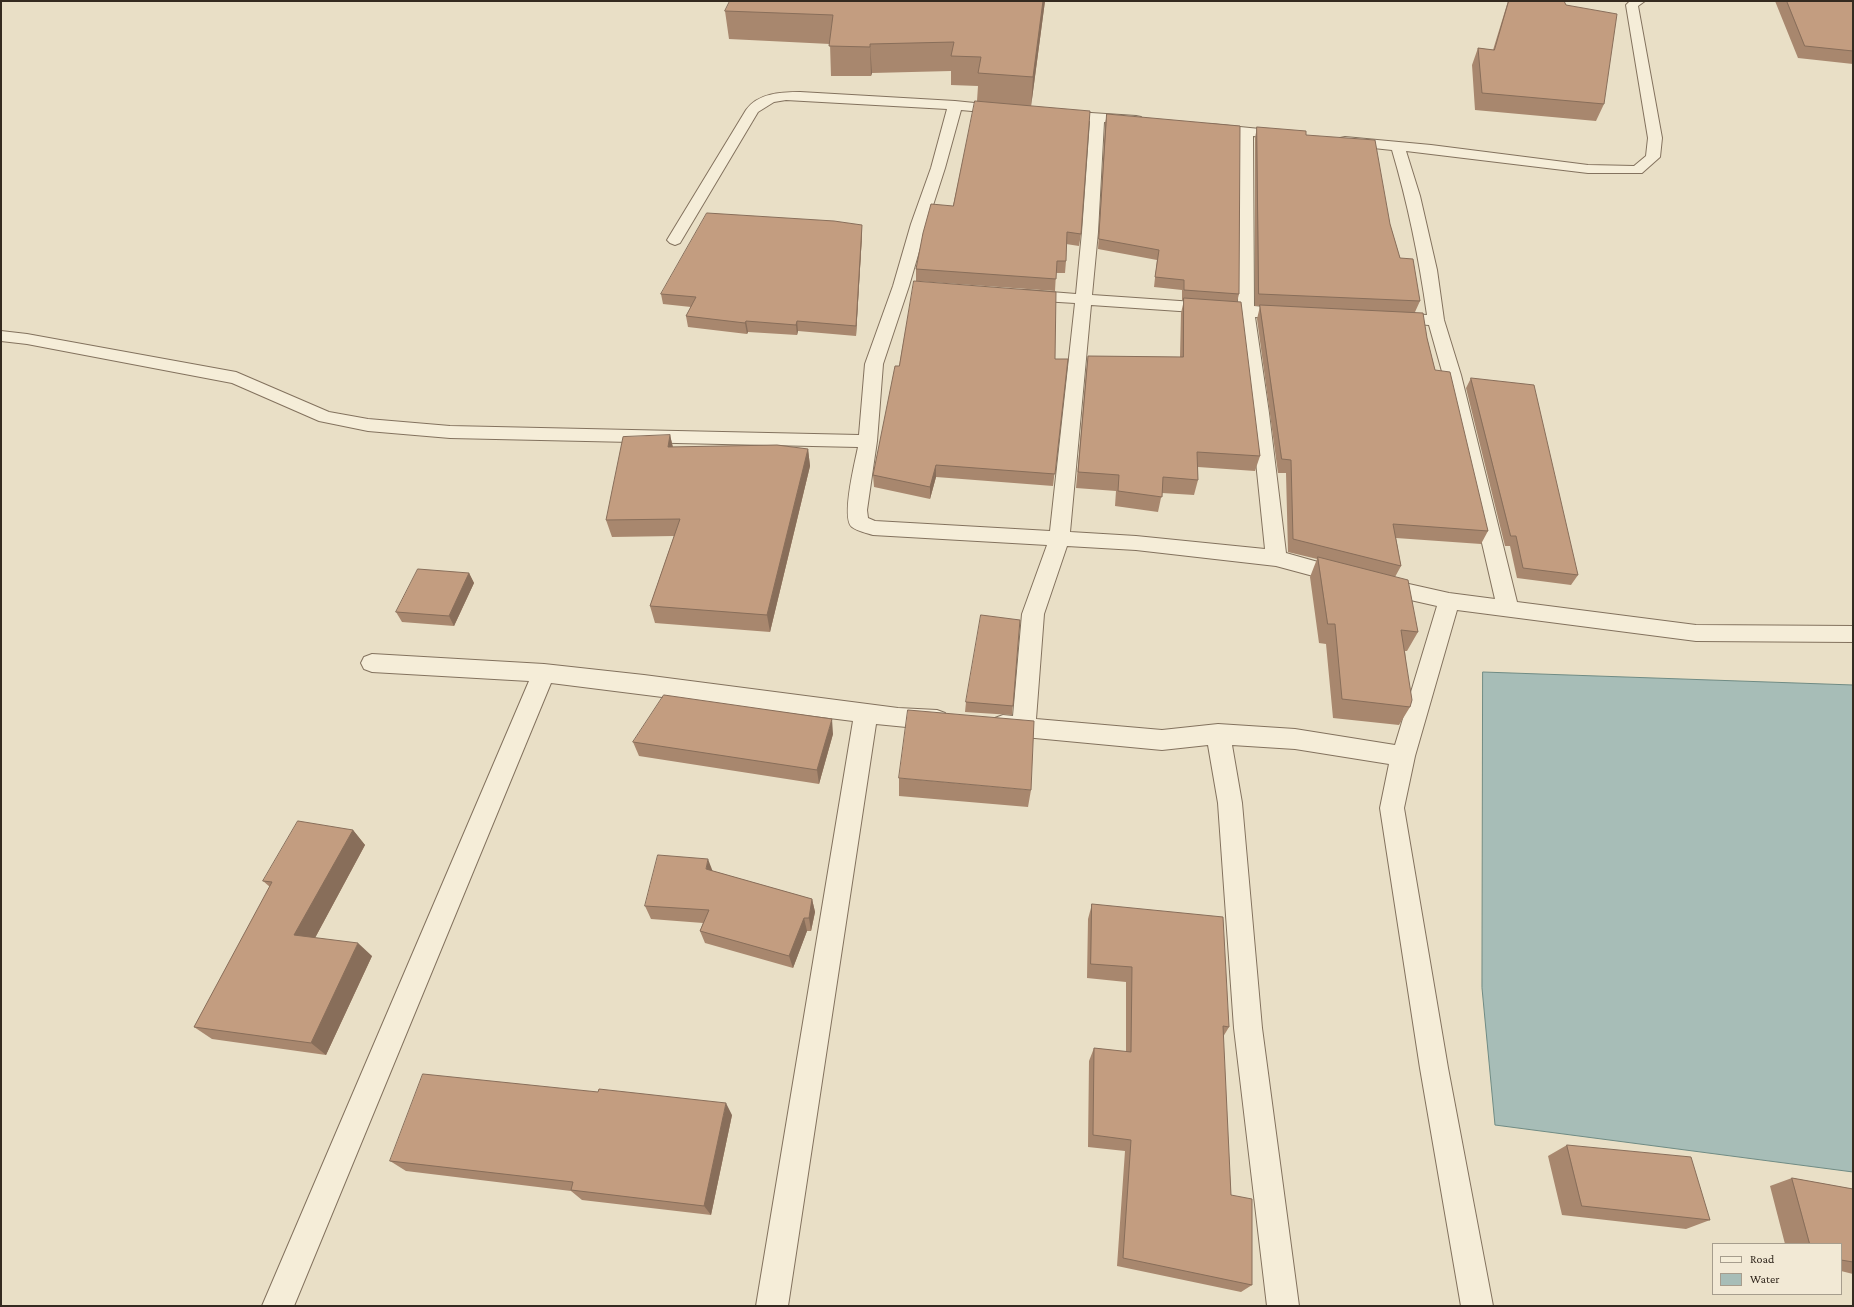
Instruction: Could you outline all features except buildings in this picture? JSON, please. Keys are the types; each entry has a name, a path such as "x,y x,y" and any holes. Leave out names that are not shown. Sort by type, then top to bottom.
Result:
{"street":[{"path":"1333,139 1431,149 1588,170 1637,170 1653,157 1655,138 1632,5 1639,1"},
{"path":"675,240 753,110 763,100 777,96 800,96 955,105 1019,112"},
{"path":"955,105 938,168 919,224 909,287 874,364 868,441 857,510 859,522 872,528 1059,540 1136,543 1276,558 1387,588 1449,601 1696,634 1853,634"},
{"path":"1046,114 1149,121"},
{"path":"1024,727 1033,614 1059,540 1084,299 1097,118"},
{"path":"1193,126 1296,136"},
{"path":"1246,132 1246,311 1260,413 1276,558"},
{"path":"1398,146 1413,196 1424,248 1436,320 1452,375 1508,608"},
{"path":"1012,294 1302,314"},
{"path":"1381,318 1436,320"},
{"path":"1,336 28,339 236,378 325,417 368,425 450,432 868,441"},
{"path":"1449,601 1403,756 1392,808 1434,1068 1477,1306"},
{"path":"372,663 544,673 659,686 898,717 961,722"},
{"path":"278,1306 544,673"},
{"path":"772,1306 866,713"},
{"path":"985,724 1162,740 1218,734 1295,739 1403,756"},
{"path":"1218,734 1230,803 1248,1028 1283,1306"}],"water":[{"path":"1483,672 1853,685 1853,1172 1495,1125 1482,988"}]}
